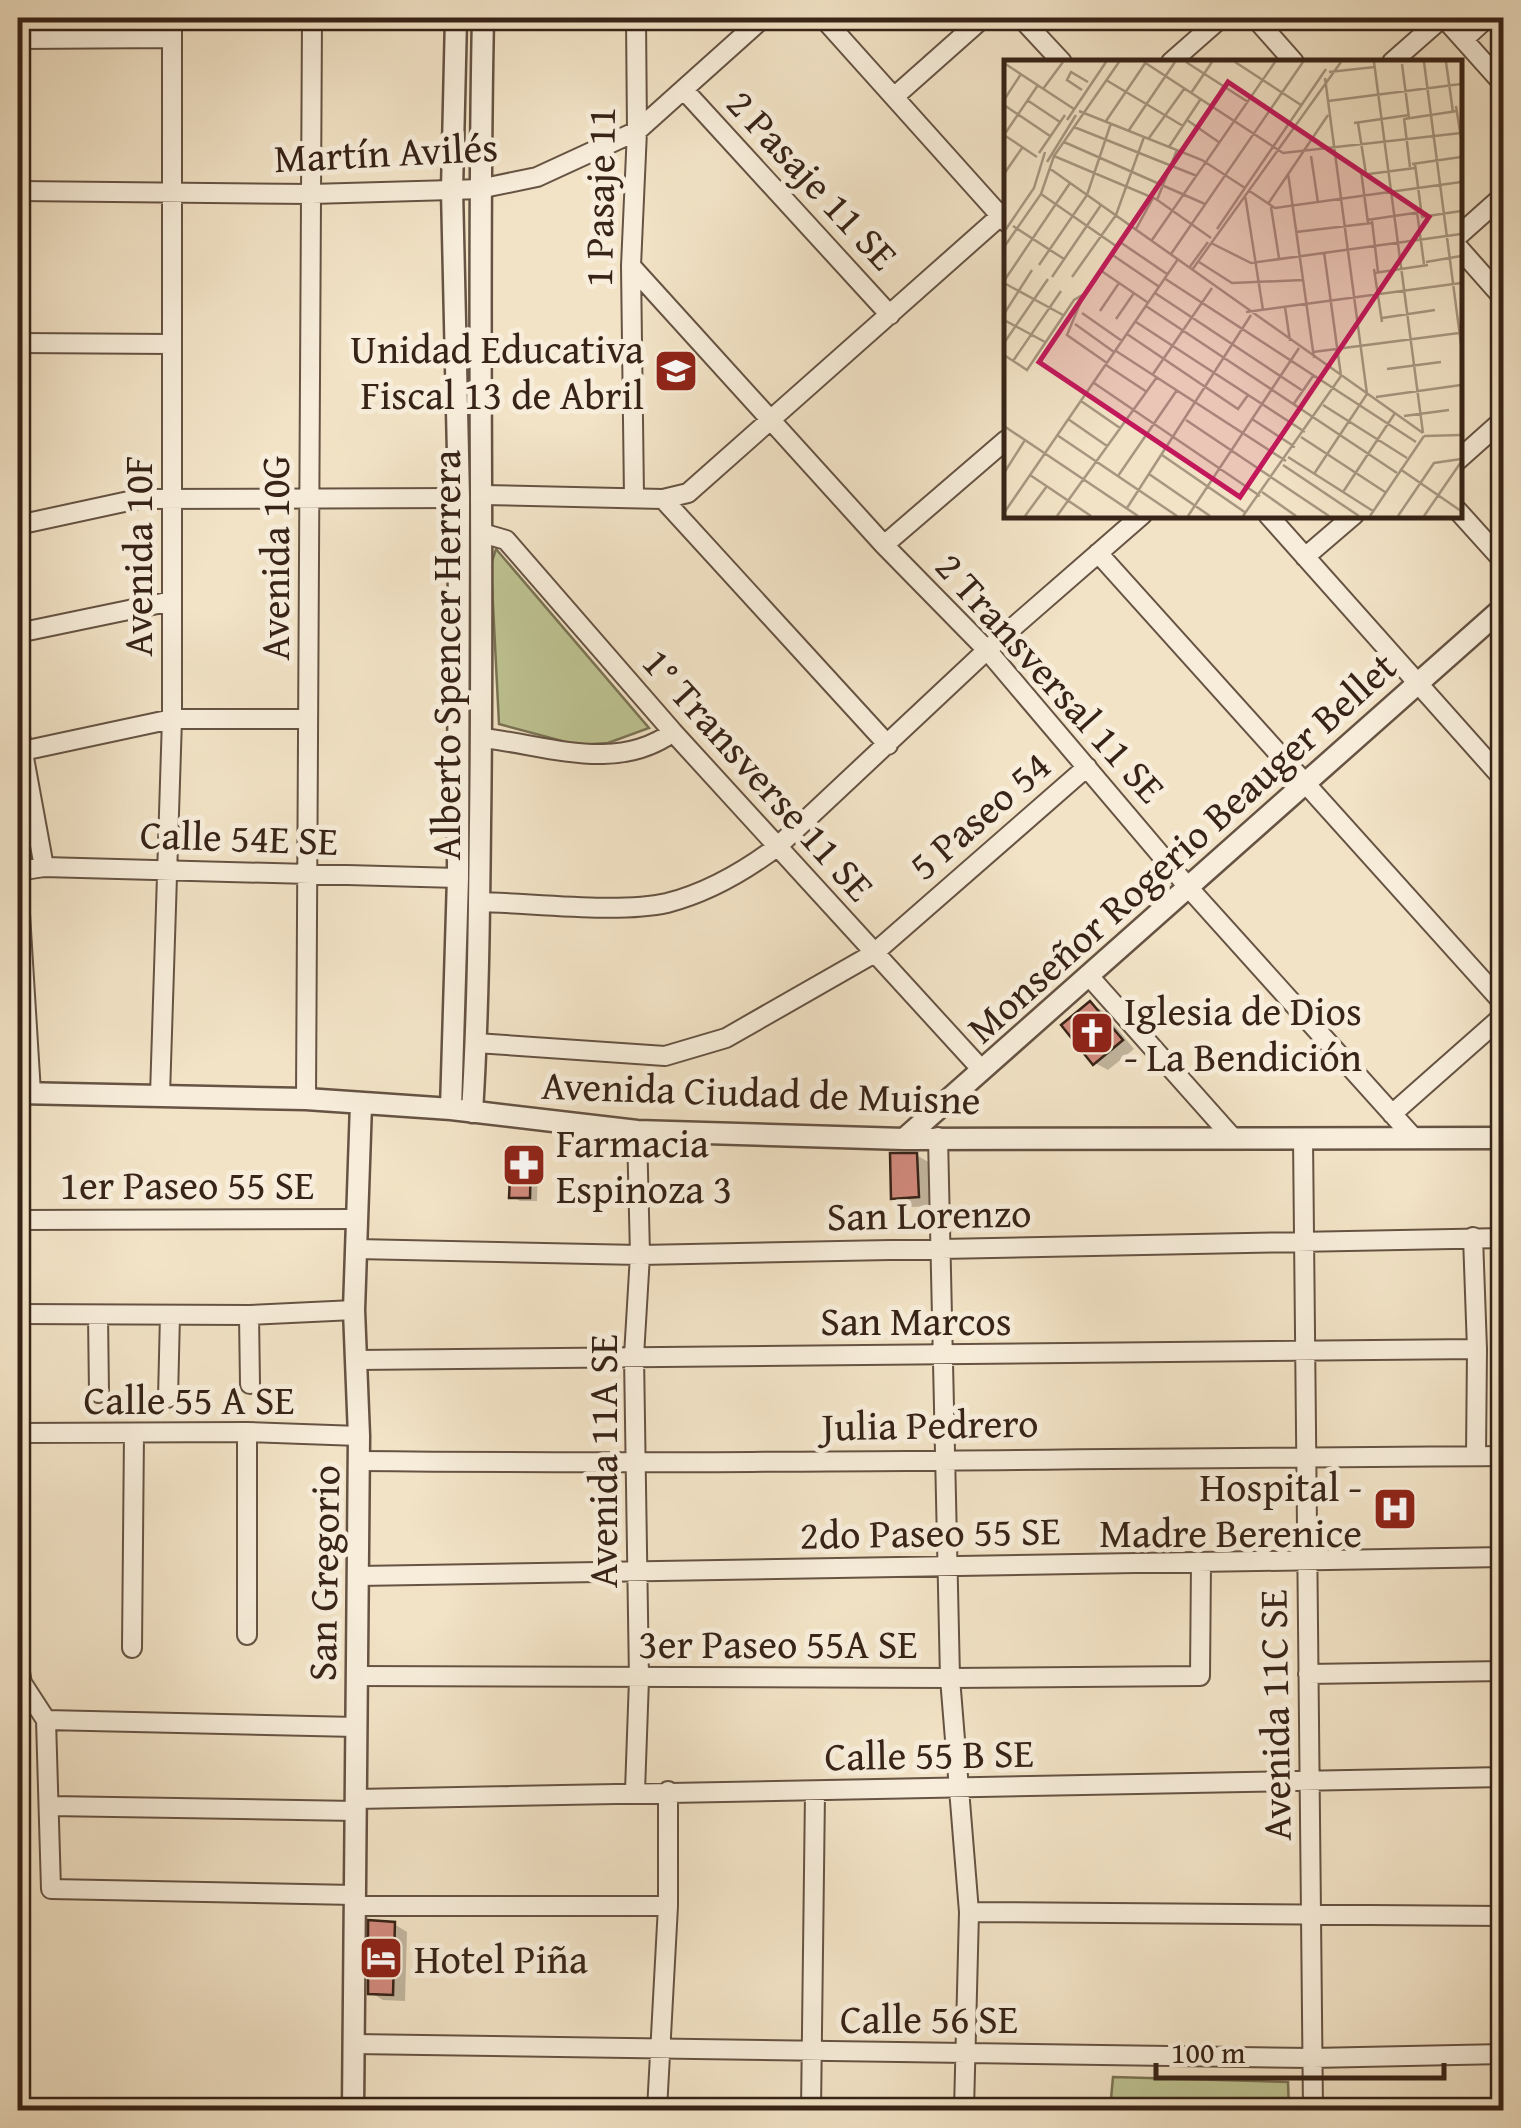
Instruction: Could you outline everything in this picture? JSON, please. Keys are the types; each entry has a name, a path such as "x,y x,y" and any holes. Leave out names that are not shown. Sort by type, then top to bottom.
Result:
{"street":[{"name":"Avenida 10F","path":"160,1095 172,718 172,18"},
{"name":"Avenida 10G","path":"306,1099 312,18"},
{"name":"Alberto Spencer Herrera","path":"456,18 452,190 460,498 458,878 462,1111"},
{"name":"Alberto Spencer Herrera","path":"462,1111 476,1043 479,902 479,189 483,18"},
{"name":"1 Pasaje 11","path":"634,497 631,266 636,18"},
{"name":"Martín Avilés","path":"18,192 172,190 311,194 479,189 536,178 636,131 763,18"},
{"path":"482,495 663,499 688,492 1004,216 823,18"},
{"path":"894,97 983,18"},
{"path":"1021,18 1060,60"},
{"path":"1173,60 1221,18"},
{"path":"1254,18 1292,60"},
{"path":"1394,60 1443,18 1504,85"},
{"path":"1464,38 1482,19"},
{"path":"18,39 172,38"},
{"name":"2 Pasaje 11 SE","path":"684,90 890,315"},
{"path":"1461,233 1504,195"},
{"path":"1461,251 1504,298"},
{"name":"2 Transversal 11 SE","path":"631,266 884,545 987,650 1188,886 1414,1138"},
{"path":"18,344 172,344"},
{"path":"1461,457 1504,419"},
{"path":"884,545 1004,442"},
{"path":"18,526 138,499 460,498"},
{"path":"663,499 888,746"},
{"path":"1461,514 1504,562"},
{"path":"479,902 624,906 665,903 752,866 888,746 987,650 1139,518"},
{"path":"1271,518 1504,780"},
{"path":"1306,557 1351,518"},
{"name":"1° Transverse 11 SE","path":"482,533 506,540 673,732 982,1070"},
{"path":"1098,553 1504,1004"},
{"path":"18,633 172,601"},
{"name":"Monseñor Rogerio Beauger Bellet","path":"904,1139 1504,607"},
{"path":"21,751 172,718 308,718"},
{"path":"18,725 44,867"},
{"path":"490,739 595,756 652,746 673,732"},
{"name":"5 Paseo 54","path":"476,1043 665,1056 726,1038 873,954 1087,767"},
{"name":"Calle 54E SE","path":"18,870 167,869 458,878"},
{"path":"18,881 24,1093"},
{"path":"1088,976 1233,1138"},
{"path":"1392,1114 1504,1015"},
{"name":"Avenida Ciudad de Muisne","path":"24,1093 306,1099 462,1111 637,1131 904,1139 1504,1138"},
{"name":"San Gregorio","path":"354,2044 359,1436 354,1310 360,1104"},
{"name":"Avenida 11A SE","path":"635,1792 640,1678 634,1356 640,1256 637,1131"},
{"path":"938,1137 950,1678 970,1912 964,2110"},
{"name":"Avenida 11C SE","path":"1303,1138 1313,2110"},
{"name":"1er Paseo 55 SE","path":"18,1220 356,1219"},
{"path":"1474,1238 1476,1456"},
{"name":"San Lorenzo","path":"356,1248 640,1256 1504,1238"},
{"path":"18,1314 249,1316 354,1310"},
{"path":"98,1314 98,1393"},
{"path":"168,1398 170,1315"},
{"path":"249,1316 250,1384"},
{"name":"San Marcos","path":"356,1360 1477,1348"},
{"path":"246,1635 247,1432"},
{"name":"Calle 55 A SE","path":"18,1433 247,1432 359,1436"},
{"path":"132,1648 134,1433"},
{"name":"Julia Pedrero","path":"358,1462 638,1464 945,1458 1504,1456"},
{"name":"2do Paseo 55 SE","path":"358,1576 1504,1558"},
{"name":"3er Paseo 55A SE","path":"356,1676 1200,1676 1201,1562"},
{"path":"18,1662 22,1683 46,1720 52,1889 355,1901 668,1906"},
{"path":"1308,1674 1504,1672"},
{"path":"46,1720 356,1727"},
{"name":"Calle 55 B SE","path":"50,1806 356,1805 668,1791 815,1792 1504,1777"},
{"path":"657,2110 668,1906 668,1791"},
{"path":"811,2110 815,1792"},
{"path":"970,1912 1504,1916"},
{"path":"353,2110 354,2044"},
{"name":"Calle 56 SE","path":"354,2044 1312,2058 1504,2054"}],"green space":[{"path":"496,549 649,728 608,743 577,745 499,724 491,565"},
{"path":"1113,2077 1288,2082 1289,2110 1110,2110"}],"building":[{"name":"Iglesia de Dios - La Bendición","path":"1090,1001 1123,1040 1093,1065 1061,1025"},
{"path":"890,1153 917,1153 919,1197 891,1199"},
{"path":"511,1155 531,1156 530,1198 509,1198"},
{"name":"Hotel Piña","path":"368,1920 395,1922 393,1995 368,1994"}],"place":[{"name":"Unidad Educativa Fiscal 13 de Abril","path":"676,371"},
{"name":"Iglesia de Dios - La Bendición","path":"1092,1033"},
{"name":"Farmacia Espinoza 3","path":"524,1165"},
{"name":"Hospital - Madre Berenice","path":"1395,1509"},
{"name":"Hotel Piña","path":"381,1958"}]}
